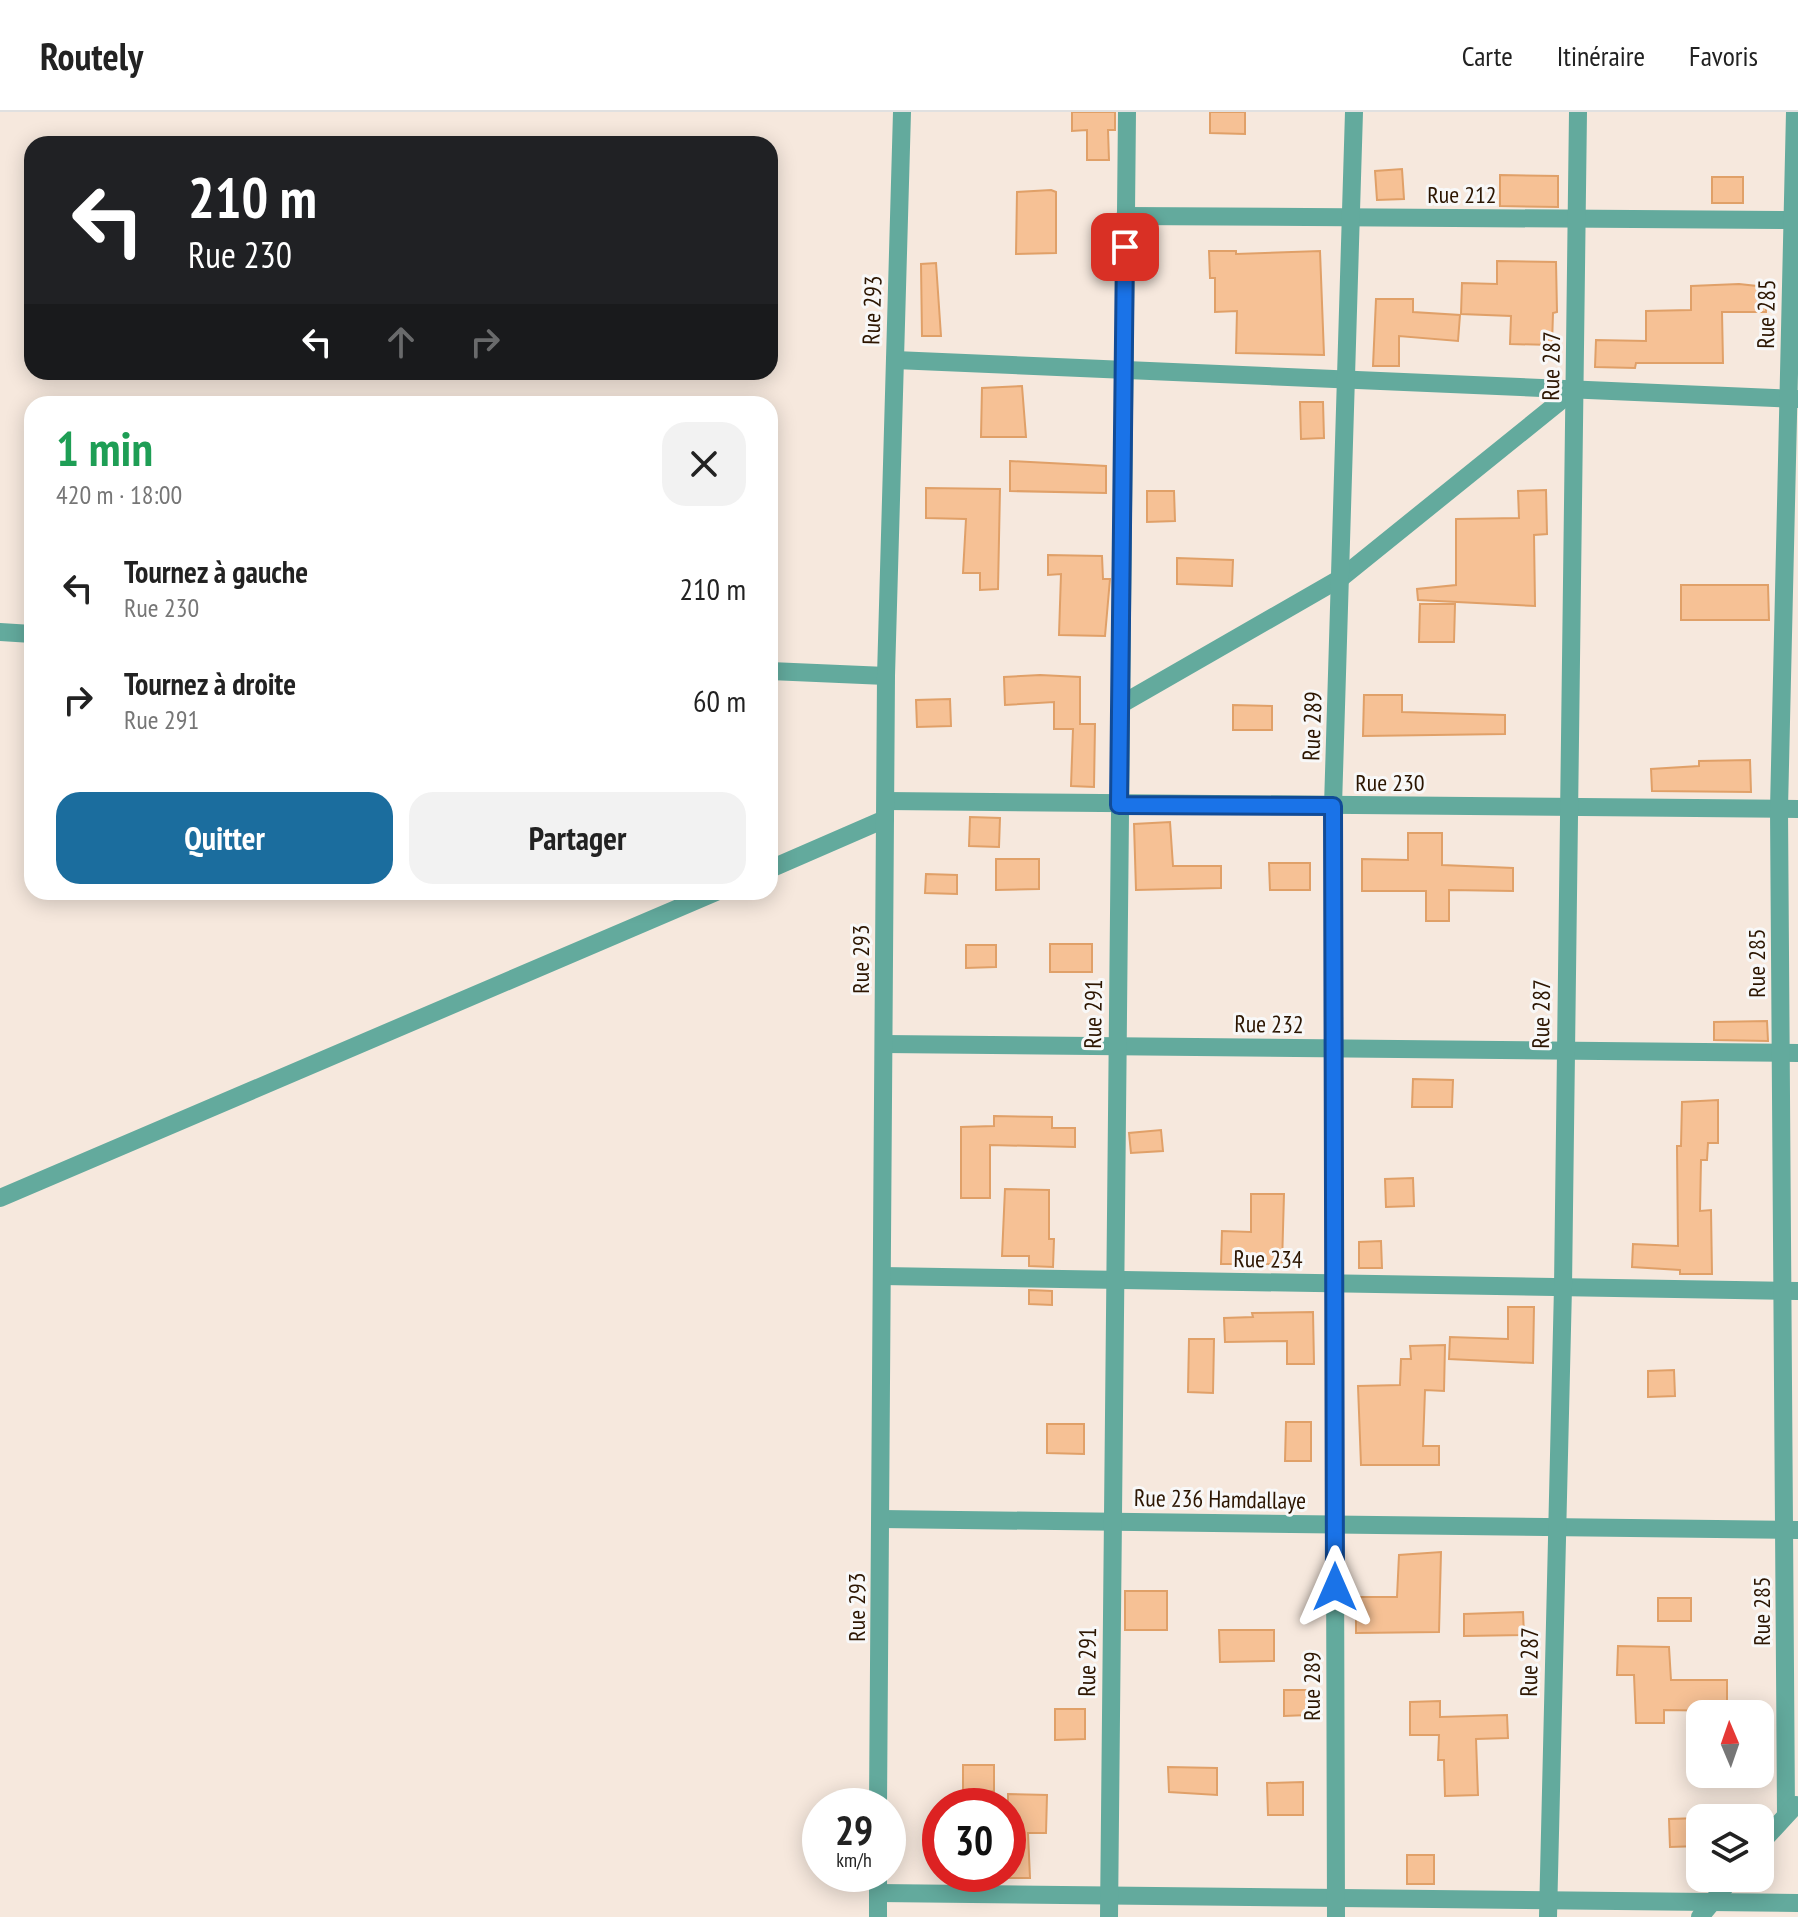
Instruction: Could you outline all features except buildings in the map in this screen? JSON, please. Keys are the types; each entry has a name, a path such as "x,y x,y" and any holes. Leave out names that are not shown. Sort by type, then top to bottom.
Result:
{"street":[{"name":"Rue 293","path":"878,1788 886,676 902,112"},
{"name":"Rue 291","path":"1109,1917 1127,112"},
{"name":"Rue 289","path":"1336,1908 1333,806 1354,112"},
{"name":"Rue 287","path":"1548,1909 1563,1287 1578,112"},
{"name":"Rue 285","path":"1792,1808 1788,809 1795,112"},
{"name":"Rue 212","path":"1125,216 1795,220"},
{"path":"895,360 1793,399"},
{"path":"1120,705 1341,578 1574,390"},
{"path":"0,632 24,634"},
{"path":"778,671 886,676"},
{"name":"Rue 230","path":"886,810 1119,805 1788,809"},
{"path":"778,865 886,810"},
{"path":"0,1198 697,900"},
{"name":"Rue 232","path":"884,1044 1789,1053"},
{"name":"Rue 234","path":"882,1276 1790,1291"},
{"name":"Rue 236 Hamdallaye","path":"881,1519 1791,1530"},
{"path":"1774,1828 1792,1808"},
{"path":"1700,1917 1720,1892"},
{"path":"878,1917 878,1893 1109,1896 1336,1908 1548,1909 1713,1901 1798,1903"}],"route":[{"path":"1125,247 1119,805 1333,806 1335,1587"}]}
